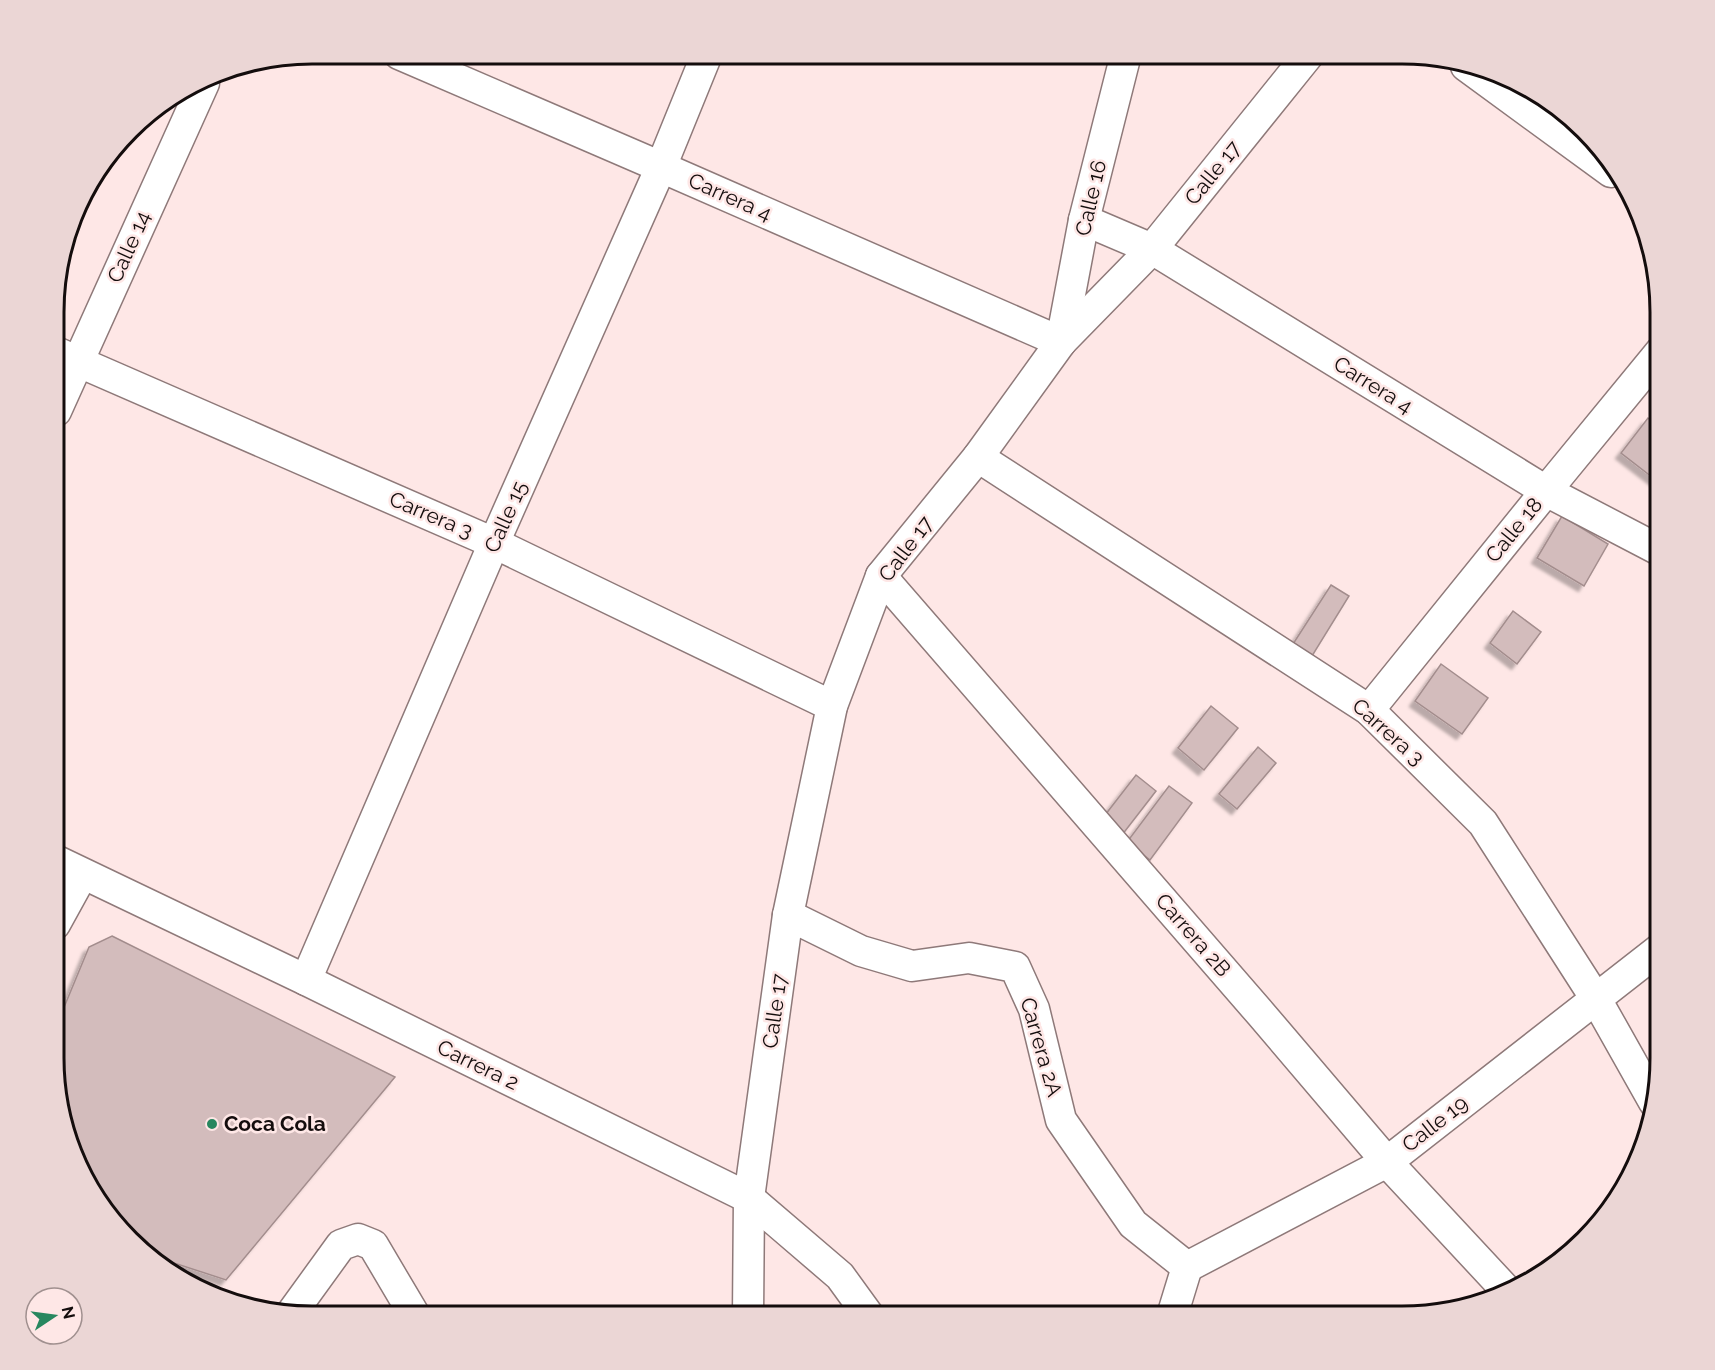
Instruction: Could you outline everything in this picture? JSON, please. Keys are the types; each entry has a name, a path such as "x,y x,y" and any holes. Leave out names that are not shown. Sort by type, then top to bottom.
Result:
{"street":[{"name":"Carrera 4","path":"422,64 1061,342"},
{"name":"Calle 15","path":"306,980 494,543 661,167 703,64"},
{"name":"Calle 16","path":"1061,342 1084,220 1123,64"},
{"name":"Calle 17","path":"748,1306 749,1198 788,915 832,706 881,576 978,457 1061,342 1152,249 1301,64"},
{"path":"1483,78 1601,165"},
{"name":"Calle 14","path":"64,372 67,357 199,92"},
{"name":"Carrera 4","path":"1084,220 1152,249 1546,491 1650,545"},
{"name":"Carrera 3","path":"67,357 494,543 832,706"},
{"name":"Calle 18","path":"1369,710 1650,364"},
{"name":"Carrera 3","path":"978,457 1369,710 1483,823 1596,999 1648,1091"},
{"name":"Carrera 2B","path":"881,576 1387,1162 1501,1285"},
{"name":"Carrera 2","path":"64,865 306,980 749,1198 840,1276 862,1306"},
{"path":"64,907 82,874"},
{"name":"Carrera 2A","path":"788,915 861,951 912,966 969,958 1015,967 1034,1009 1061,1120 1133,1224 1187,1268"},
{"name":"Calle 19","path":"1187,1268 1387,1162 1650,956"},
{"path":"297,1305 341,1245 358,1239 373,1245 409,1306"},
{"path":"1175,1306 1187,1268"}],"building":[{"path":"1648,418 1650,420 1650,475 1621,453"},
{"path":"1562,516 1608,544 1584,586 1537,558"},
{"path":"1331,585 1349,596 1312,656 1293,644"},
{"path":"1513,611 1541,632 1517,664 1490,643"},
{"path":"1441,664 1488,698 1462,734 1415,701"},
{"path":"1211,706 1238,728 1204,770 1178,748"},
{"path":"1258,747 1276,763 1237,809 1219,794"},
{"path":"1136,775 1156,791 1122,835 1102,819"},
{"path":"1169,786 1192,803 1150,860 1127,842"},
{"name":"Coca Cola","path":"112,936 395,1077 226,1280 173,1263 149,1244 126,1221 106,1195 83,1152 69,1106 64,1057 64,1007 89,947"}],"place":[{"name":"Coca Cola","path":"212,1124"}]}
